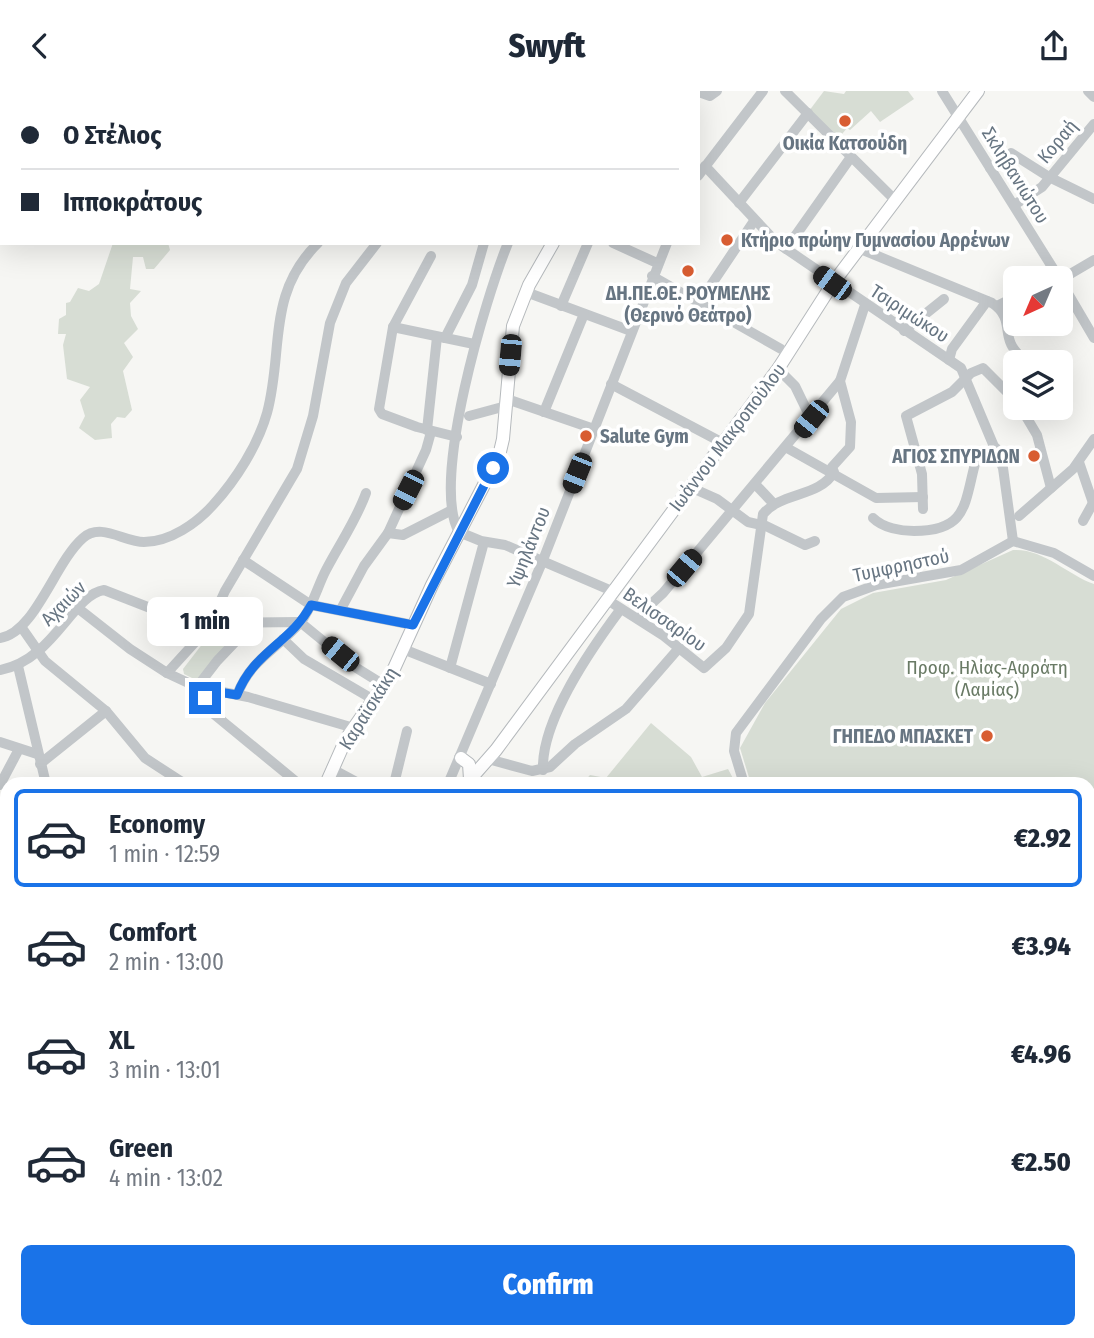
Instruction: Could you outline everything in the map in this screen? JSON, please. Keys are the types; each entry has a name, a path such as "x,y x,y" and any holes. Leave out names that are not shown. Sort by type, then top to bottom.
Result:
{"main road":[{"name":"Ιωάννου Μακροπούλου","path":"472,777 778,369 832,283 978,91"},
{"name":"Καραϊσκάκη","path":"329,777 354,728 384,685 403,649 502,448 513,326 526,292 552,245"},
{"path":"461,758 469,764 468,777"}],"street":[{"path":"700,173 763,91"},
{"path":"785,91 894,199"},
{"name":"Σκληβανιώτου","path":"942,91 1052,266"},
{"path":"1088,91 1094,97"},
{"path":"738,204 808,113"},
{"name":"Κοραή","path":"1014,205 1032,195 1094,124"},
{"path":"990,168 1011,153 1049,177 1094,199"},
{"path":"786,249 851,157"},
{"name":"Τσιριμώκου","path":"705,166 754,221 786,249 832,283 961,368 1003,468 1013,541"},
{"path":"699,303 754,221"},
{"path":"0,638 22,628 56,571 84,537 101,532 135,541 154,541 186,528 219,498 243,463 265,419 273,381 284,293 299,267 316,245"},
{"path":"167,673 204,634 303,455 320,382 327,332 343,291 358,265 375,245"},
{"path":"341,609 364,566 388,533 426,450 441,337 471,285 483,245"},
{"path":"459,531 452,510 457,437 474,344 507,245"},
{"path":"561,306 587,245"},
{"path":"620,245 657,263"},
{"name":"Υψηλάντου","path":"452,777 543,560 666,245"},
{"path":"858,248 998,306 1009,327 1009,342 1016,350"},
{"path":"431,256 393,327 379,409 382,414 429,431 457,437"},
{"path":"1073,272 1094,260"},
{"path":"652,276 781,349"},
{"path":"526,292 631,331"},
{"path":"904,331 944,299"},
{"path":"949,360 952,349 987,301"},
{"name":"Σκληβανιώτου","path":"1073,302 1094,338"},
{"path":"998,306 1003,303"},
{"path":"637,617 663,593 841,381 865,305"},
{"path":"544,412 584,314"},
{"path":"393,327 474,344"},
{"path":"923,509 919,464 905,422 908,414 952,392 966,377 983,368 1003,388"},
{"path":"778,369 794,386 811,419"},
{"path":"834,472 832,467 850,447 853,436 841,381"},
{"path":"611,384 723,443"},
{"path":"469,416 506,402 594,429"},
{"path":"1028,420 1037,435 1051,488"},
{"path":"1019,516 1079,462 1094,439"},
{"path":"787,448 876,498 923,497"},
{"path":"873,518 878,523 903,530 935,531 946,528 963,507 976,460 996,448"},
{"path":"1079,462 1093,505 1083,521"},
{"path":"760,525 763,514 773,503 819,486 834,472"},
{"path":"755,484 773,503"},
{"path":"690,487 717,499 748,522 805,545 815,541"},
{"path":"237,695 254,664 300,622 311,605 327,569 354,526 366,493"},
{"path":"388,533 403,535 452,510"},
{"name":"Βελισσαρίου","path":"459,531 484,542 505,545 543,560 609,595 620,610 637,617 704,668 732,641 749,614 760,525"},
{"path":"1013,541 1054,553 1094,576"},
{"name":"Τυμφρηστού","path":"742,777 734,755 736,733 834,604 854,591 868,587 961,569 1013,541"},
{"path":"450,668 484,542"},
{"path":"243,560 311,605 413,625"},
{"name":"Αχαιών","path":"0,670 18,666 39,654 91,594 104,590 176,618 300,622"},
{"path":"79,609 167,673 202,688 237,695 354,728"},
{"path":"543,770 545,745 571,683 620,610"},
{"path":"255,621 216,661 202,688 210,711 290,777"},
{"path":"300,622 355,667 384,685"},
{"path":"22,628 39,654 106,711 150,762 175,777"},
{"path":"283,639 304,659 374,700"},
{"path":"488,759 532,771 543,770 626,709 679,648"},
{"path":"403,649 491,684"},
{"path":"18,666 44,777"},
{"path":"39,759 106,711"},
{"path":"396,777 407,731"},
{"path":"0,742 39,759"},
{"path":"4,777 19,749"},
{"path":"332,769 347,777"}],"green space":[{"path":"824,91 844,94 846,91 908,91 914,99 880,122 871,111 850,130 847,128 838,139 809,111"},
{"path":"112,245 169,245 170,250 154,269 146,269 143,257 133,257 130,289 141,291 130,303 131,316 138,329 124,343 133,357 123,371 132,410 125,418 117,417 111,424 112,438 95,440 79,428 85,416 80,400 90,387 67,379 63,345 66,334 58,334 59,319 66,315 66,303 70,302 78,288 89,291 99,284"},
{"name":"Προφ. Ηλίας-Αφράτη (Λαμίας)","path":"1013,550 1035,553 1094,584 1094,777 749,777 740,748 765,703 841,609 873,593 946,580"},
{"path":"217,625 229,625 244,631 198,681 184,674 183,669"},
{"path":"651,723 691,757 702,777 607,777"},
{"path":"728,769 732,777 702,777"}],"place":[{"name":"Οικία Κατσούδη","path":"845,121"},
{"name":"Κτήριο πρώην Γυμνασίου Αρρένων","path":"727,240"},
{"name":"ΔΗ.ΠΕ.ΘΕ. ΡΟΥΜΕΛΗΣ (Θερινό Θεάτρο)","path":"688,271"},
{"name":"Salute Gym","path":"586,436"},
{"name":"ΑΓΙΟΣ ΣΠΥΡΙΔΩΝ","path":"1034,456"},
{"name":"ΓΗΠΕΔΟ ΜΠΑΣΚΕΤ","path":"987,736"}],"route":[{"path":"205,698 207,690 237,695 242,681 256,661 300,622 311,605 349,610 413,625 449,549 493,468"}]}
